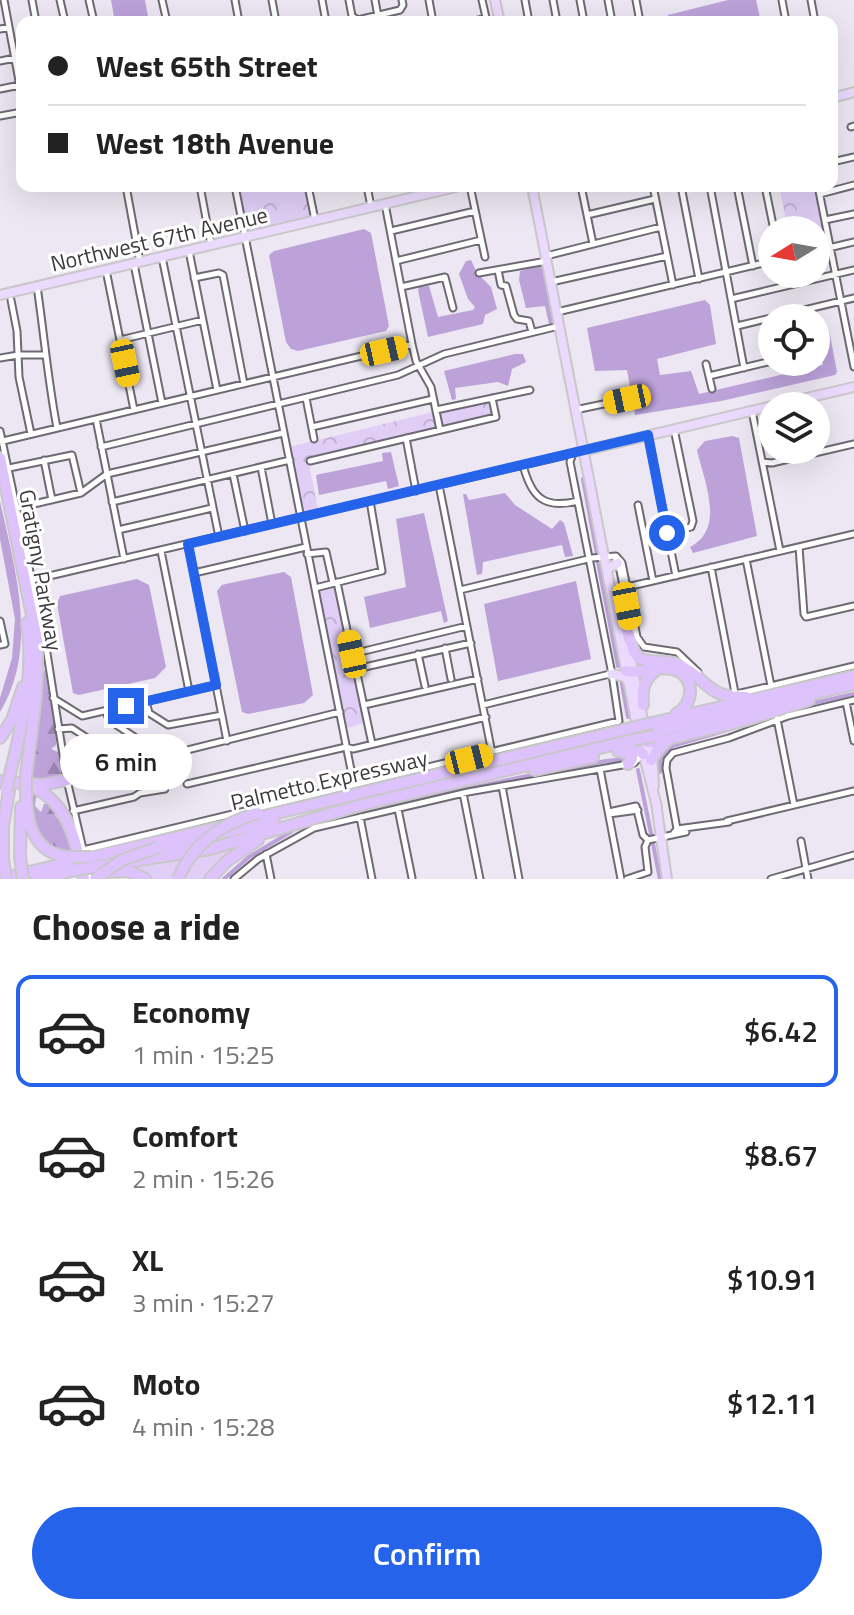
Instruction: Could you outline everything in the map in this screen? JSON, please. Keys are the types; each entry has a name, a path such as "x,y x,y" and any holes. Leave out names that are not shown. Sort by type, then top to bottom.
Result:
{"highway":[{"name":"Gratigny Parkway","path":"0,458 36,635 38,675 20,856 11,878"},
{"name":"Gratigny Parkway","path":"0,488 25,611 30,658 25,710 5,787"},
{"path":"485,775 549,768 618,751 643,740 686,706 690,696 689,685 680,672 642,660 634,652 618,600"},
{"path":"0,738 18,706 30,658"},
{"path":"630,674 671,662 681,666 706,688 722,695 769,691"},
{"path":"643,705 645,680 658,666"},
{"path":"159,848 243,833 338,807 643,740 854,682"},
{"name":"Palmetto Expressway","path":"37,879 86,869 425,778 643,740 769,691 854,682"},
{"name":"Palmetto Expressway","path":"11,878 199,851 357,806 818,697 854,682"},
{"path":"86,869 127,862 159,848 242,830 342,802 643,740 670,739 746,720 818,697"},
{"path":"643,740 659,748 670,739"},
{"path":"618,751 631,754 632,759 624,765"},
{"path":"178,879 190,857 213,833 231,822 378,785 425,778"},
{"path":"5,787 26,779 45,785 67,780"},
{"path":"26,779 64,812 86,869"},
{"path":"0,818 5,787"},
{"path":"5,787 3,859 11,878"},
{"path":"24,796 28,822 37,841 56,855 86,869 122,870 140,877"},
{"path":"59,879 86,869 211,846 338,807"},
{"path":"210,878 241,850 283,827"}],"main road":[{"name":"Northwest 67th Avenue","path":"0,295 385,204 419,192"},
{"path":"533,192 583,451 611,560 630,674 643,705 643,740"},
{"path":"830,393 854,387"},
{"path":"583,451 758,410"},
{"path":"611,560 663,838 667,879"},
{"path":"612,674 625,677 630,674"}],"street":[{"path":"2,0 16,63"},
{"path":"386,16 400,10 402,0"},
{"path":"0,29 9,27"},
{"path":"0,61 15,58"},
{"path":"127,192 162,403"},
{"path":"201,192 211,245"},
{"path":"236,192 354,785"},
{"path":"309,192 315,220"},
{"path":"368,192 371,207"},
{"path":"471,192 485,257"},
{"path":"582,192 593,244"},
{"path":"654,192 673,285"},
{"path":"682,192 699,279"},
{"path":"711,192 744,368"},
{"path":"738,192 753,266"},
{"path":"766,192 771,216"},
{"path":"824,216 820,194 828,192"},
{"path":"587,215 655,199"},
{"path":"385,204 412,344 431,387 440,430"},
{"path":"390,231 475,211"},
{"path":"830,219 854,214"},
{"path":"479,273 661,227"},
{"path":"396,261 481,240"},
{"path":"854,242 830,248 854,367"},
{"path":"189,250 217,390"},
{"path":"162,256 219,537"},
{"path":"551,282 667,256"},
{"path":"557,312 758,265"},
{"path":"106,270 134,410"},
{"path":"498,270 514,315 517,319 529,321 532,332"},
{"path":"731,299 854,270"},
{"path":"194,278 219,273 223,275 244,384"},
{"path":"401,287 445,277 453,308"},
{"path":"37,286 48,381 58,428"},
{"path":"737,326 854,298"},
{"path":"11,300 17,331 19,377 31,434"},
{"path":"120,340 203,320"},
{"path":"101,447 398,375 444,354 560,326"},
{"path":"3,441 412,344"},
{"path":"0,358 46,355"},
{"path":"706,364 712,389"},
{"path":"709,376 758,364"},
{"path":"436,410 530,390"},
{"path":"306,398 314,439"},
{"path":"310,461 496,417 492,398"},
{"path":"312,427 433,399"},
{"path":"575,410 627,399"},
{"path":"752,411 758,442"},
{"path":"96,419 124,559"},
{"path":"667,533 692,525 674,429"},
{"path":"0,431 32,580 86,869 354,785 619,721 570,462 564,455"},
{"path":"17,508 81,493 107,474 283,433"},
{"path":"648,435 676,576"},
{"path":"406,438 416,491"},
{"path":"830,450 854,444"},
{"path":"32,580 583,451"},
{"path":"570,462 573,453"},
{"path":"9,468 72,455 81,493"},
{"path":"44,460 52,500"},
{"path":"112,502 290,460"},
{"path":"762,464 780,551"},
{"path":"523,465 528,487 540,498 562,505 578,501"},
{"path":"261,467 272,524"},
{"path":"233,474 245,531"},
{"path":"439,485 492,753"},
{"path":"315,588 382,571 370,501"},
{"path":"638,505 653,581"},
{"path":"118,530 212,508"},
{"path":"625,585 854,534"},
{"path":"188,544 227,741"},
{"path":"799,547 806,617 854,606"},
{"path":"194,573 307,550 326,552 352,654 467,626"},
{"path":"161,551 189,691"},
{"path":"589,559 611,560"},
{"path":"460,590 589,559 611,560"},
{"path":"746,559 769,691"},
{"path":"611,560 625,585 637,637 644,647 677,652 710,684 724,691 769,691 854,666"},
{"path":"711,567 735,693"},
{"path":"0,621 2,645"},
{"path":"372,745 356,669 471,643"},
{"path":"445,648 451,679"},
{"path":"418,654 425,686"},
{"path":"483,705 612,674"},
{"path":"364,705 478,679"},
{"path":"53,697 82,716 216,685"},
{"path":"675,832 665,766 669,756 676,751 726,739 777,719 854,700"},
{"path":"146,701 149,713 168,725 222,715"},
{"path":"846,702 854,741"},
{"path":"106,711 109,720 164,757"},
{"path":"67,780 340,712"},
{"path":"187,784 486,717"},
{"path":"777,719 794,805"},
{"path":"58,729 72,728 116,757 121,767"},
{"path":"234,879 266,854 312,829 463,793 624,765 638,761 643,740"},
{"path":"600,769 624,879 648,872 645,847 648,840"},
{"path":"502,786 519,879"},
{"path":"73,811 165,789"},
{"path":"648,840 854,791"},
{"path":"463,793 480,879"},
{"path":"398,808 412,878"},
{"path":"608,813 637,808 644,836 648,840"},
{"path":"360,817 372,879"},
{"path":"801,841 808,879"},
{"path":"266,854 271,879"},
{"path":"771,879 854,855"}],"green space":[{"path":"239,192 307,192 313,216 249,232"},
{"path":"780,192 815,192 820,216 785,216"},
{"path":"491,398 496,417 308,459 318,510 302,514 289,447"},
{"path":"335,583 350,668 354,671 364,723 344,729 315,588"},
{"path":"45,670 57,740 51,749 58,752 62,775 34,783 30,778 41,674"},
{"path":"33,792 40,794 35,806 41,812 44,804 53,803 57,812 55,816 62,821 74,851 51,847 39,836 29,797"},
{"path":"248,842 205,879 147,879 118,868 201,854 202,857"}],"shaded area":[{"path":"111,0 145,0 148,16 114,16"},
{"path":"728,0 756,0 760,16 668,16"},
{"path":"364,229 371,233 389,326 386,331 298,351 291,349 286,342 269,255 274,251"},
{"path":"471,260 477,273 491,287 497,309 485,315 483,324 428,337 419,287 429,286 438,317 473,310 475,307 468,299 459,274 466,261"},
{"path":"542,265 554,323 549,324 545,306 526,308 519,280 520,271"},
{"path":"705,300 710,305 716,344 657,359 660,375 691,371 699,394 776,376 830,376 830,335 837,372 835,375 721,401 635,415 627,370 595,371 587,328"},
{"path":"523,354 526,362 512,369 508,386 498,382 455,388 456,399 452,400 444,371"},
{"path":"732,436 739,438 757,536 693,553 690,547 701,539 710,517 710,503 697,450 705,441"},
{"path":"391,452 399,486 388,489 386,481 319,495 316,475 383,461 382,453"},
{"path":"505,493 515,505 552,529 560,520 564,523 573,556 565,557 562,545 483,562 482,574 477,575 463,494 469,500"},
{"path":"0,501 17,581 21,635 19,662 0,712 0,698 12,658 15,619 0,539"},
{"path":"424,513 448,621 444,623 441,611 370,628 364,597 406,587 396,519"},
{"path":"284,572 291,577 313,695 304,703 248,714 242,712 217,591 222,585"},
{"path":"137,579 149,585 166,667 155,678 79,695 73,693 57,604 60,596"},
{"path":"576,581 591,659 498,681 484,604"}],"waterway":[{"path":"583,479 597,554"},
{"path":"598,562 618,666"},
{"path":"621,679 628,717"},
{"path":"809,704 854,694"},
{"path":"660,772 660,759 672,746 744,725"},
{"path":"549,772 627,759"},
{"path":"638,770 652,838"},
{"path":"364,811 536,774"},
{"path":"224,879 249,857 292,831"},
{"path":"653,844 660,879"}],"route":[{"path":"126,706 216,685 188,544 648,435 667,533"}]}
